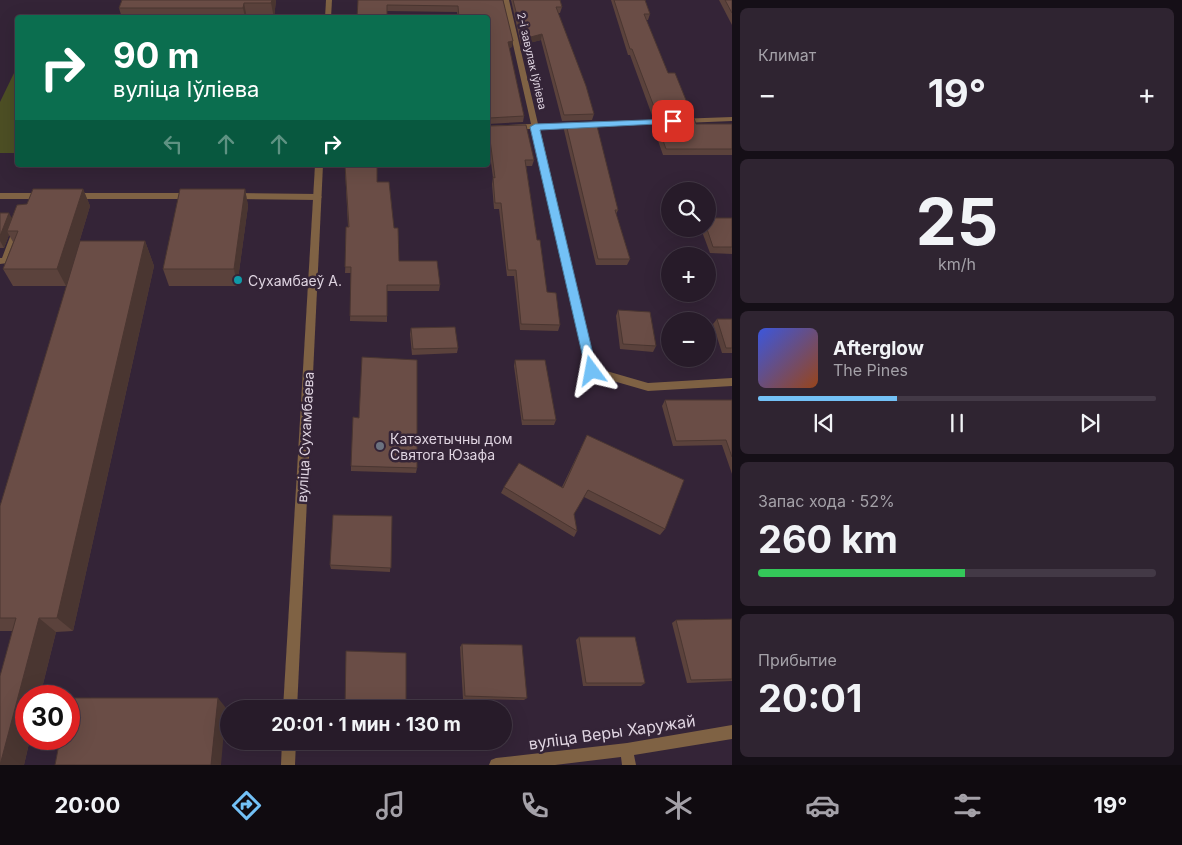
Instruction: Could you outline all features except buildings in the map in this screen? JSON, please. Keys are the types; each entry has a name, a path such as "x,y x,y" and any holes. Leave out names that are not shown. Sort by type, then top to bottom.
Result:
{"street":[{"path":"328,15 329,0"},
{"name":"2-і завулак Іўліева","path":"506,0 592,371 648,387 732,382"},
{"path":"490,128 732,119"},
{"name":"вуліца Сухамбаева","path":"290,700 319,167"},
{"path":"0,196 50,196"},
{"path":"26,205 30,196"},
{"path":"60,196 200,196"},
{"path":"220,196 318,197"},
{"path":"0,261 5,261 19,224"},
{"name":"вуліца Веры Харужай","path":"496,765 627,750 732,732"},
{"path":"288,765 289,750"},
{"path":"627,750 629,765"}],"green space":[{"path":"15,71 15,153 0,153 0,102"}],"place":[{"name":"Сухамбаеў А.","path":"238,280"},
{"name":"Катэхетычны дом Святога Юзафа","path":"380,446"}],"route":[{"path":"592,371 535,127 673,121"}]}
